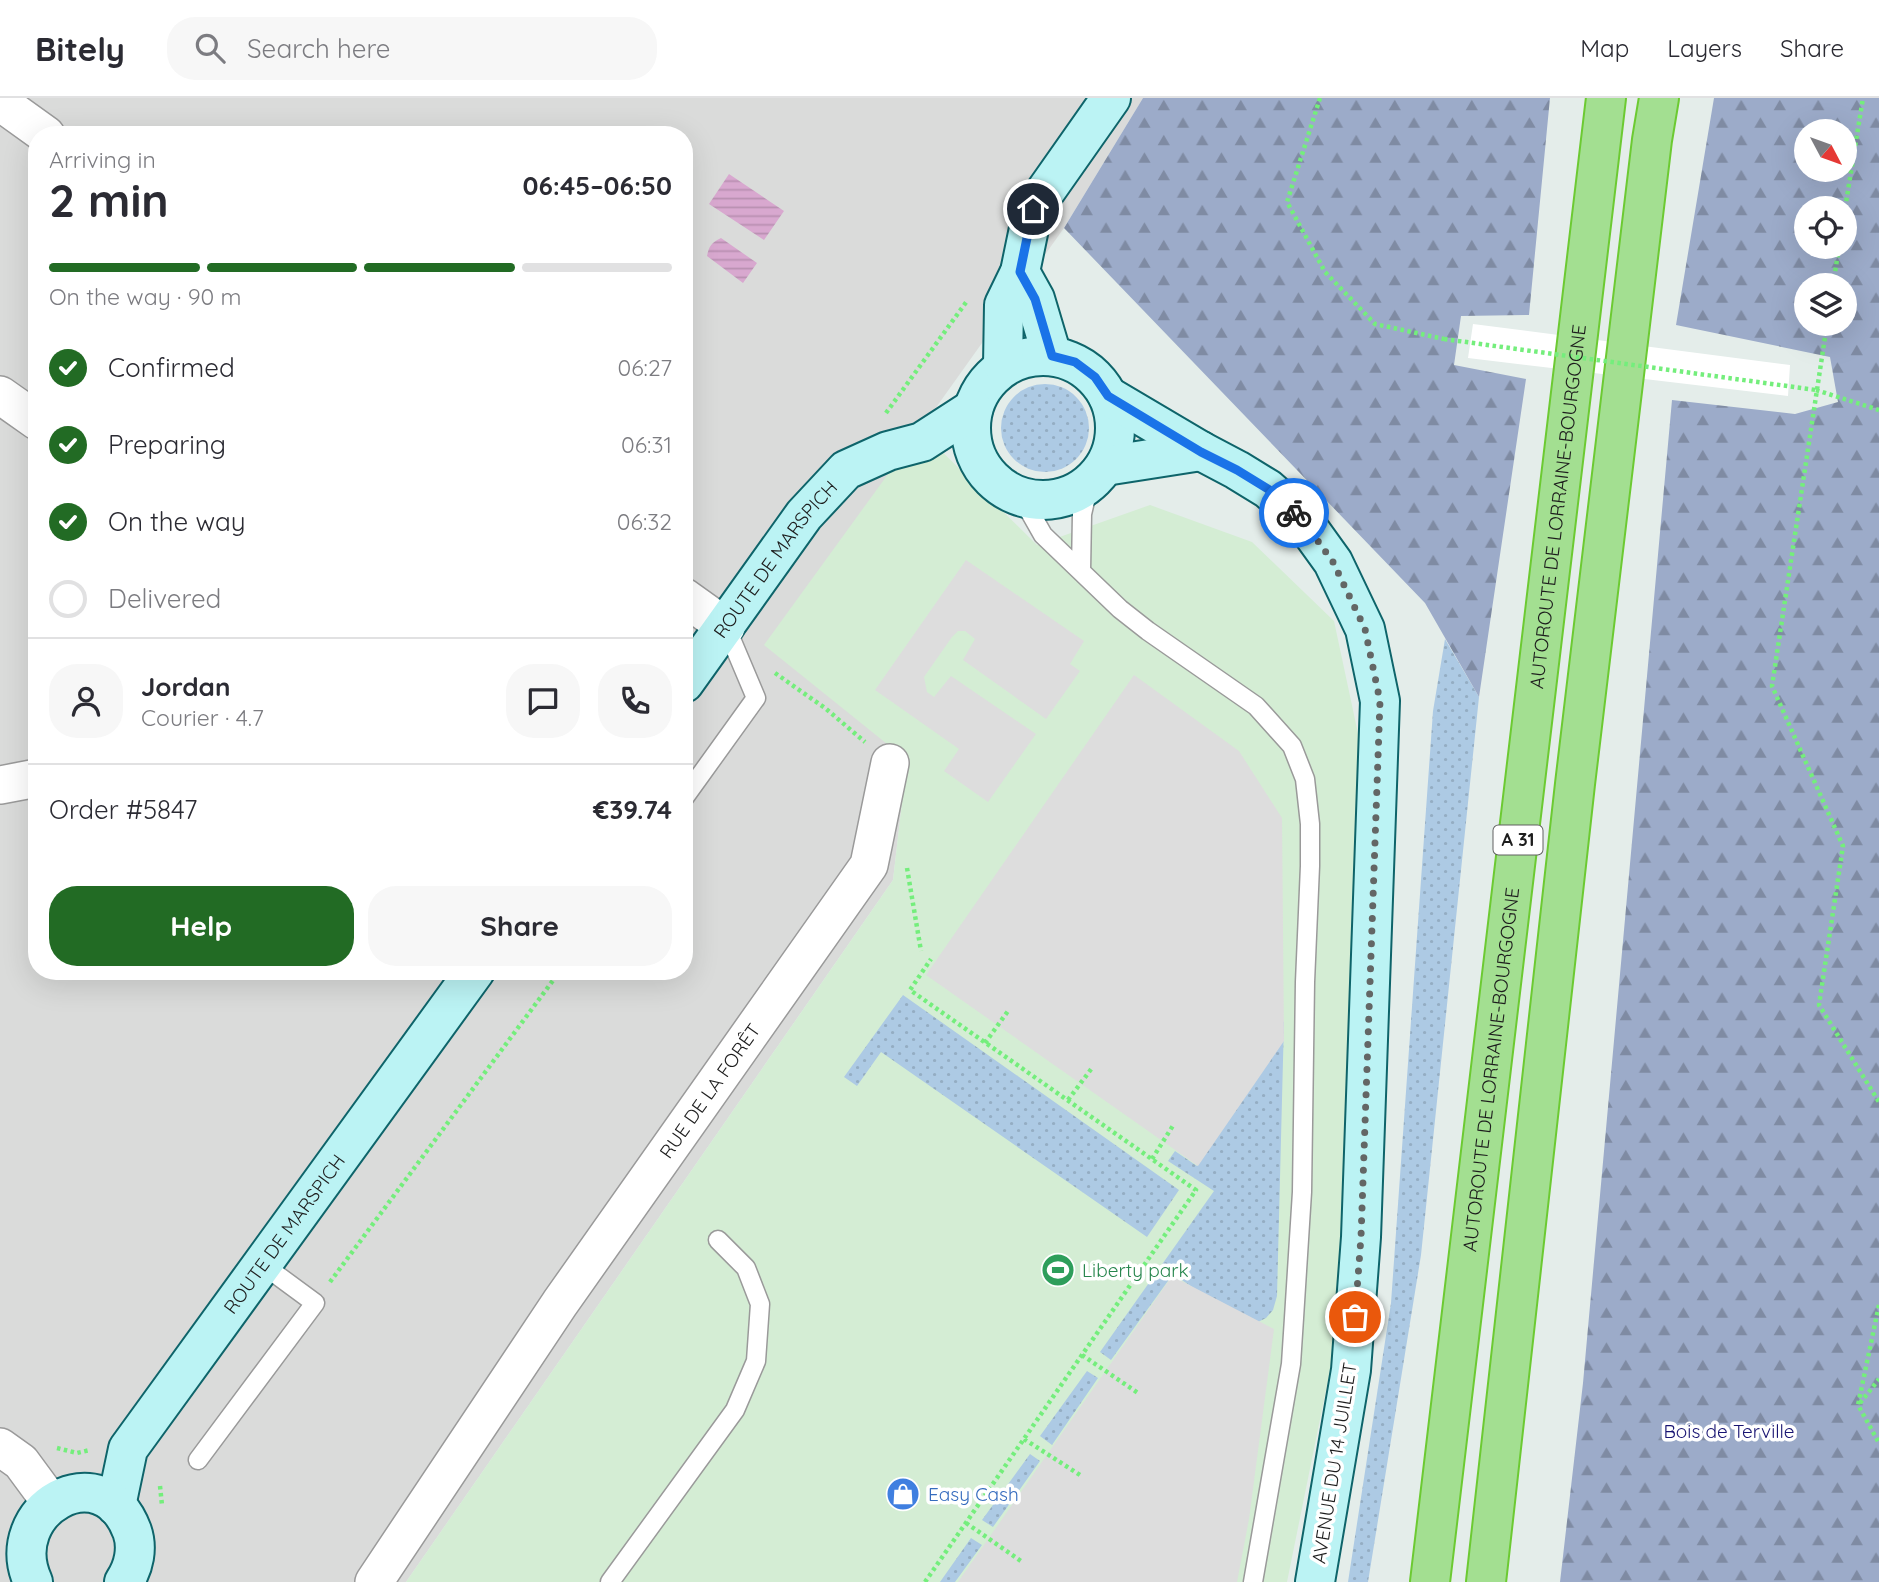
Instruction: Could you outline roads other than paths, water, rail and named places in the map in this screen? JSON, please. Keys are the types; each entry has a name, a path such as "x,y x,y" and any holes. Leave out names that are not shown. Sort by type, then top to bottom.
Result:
{"highway":[{"name":"AUTOROUTE DE LORRAINE-BOURGOGNE","path":"1430,1582 1606,98"},
{"name":"A 31","path":"1486,1582 1581,734 1659,98"}],"main road":[{"path":"1003,365 1004,305 1020,272 1033,209 1111,98"},
{"path":"1020,272 1035,299 1052,356"},
{"path":"1031,356 1052,356 1075,362 1095,377 1108,396 1115,420 1114,444 1097,475 1069,496 1045,501 1022,498 1001,487 984,471 974,450 971,430 973,409 981,390 1003,365 1031,356"},
{"name":"AVENUE DU 14 JUILLET","path":"1108,396 1268,489 1302,519 1333,562 1365,629 1380,701 1361,1237 1351,1370 1315,1582"},
{"path":"922,442 973,409"},
{"path":"922,442 974,450"},
{"name":"ROUTE DE MARSPICH","path":"693,671 804,515 846,470 888,451 922,442"},
{"path":"1097,475 1201,452"},
{"name":"ROUTE DE MARSPICH","path":"116,1506 128,1449 468,980"},
{"path":"33,1582 25,1566 22,1551 23,1536 29,1522 37,1510 49,1500 66,1493 84,1492 102,1496 116,1506 128,1520 135,1538 135,1556 130,1574 124,1582"}],"street":[{"path":"0,102 33,126"},
{"path":"0,396 28,415"},
{"path":"693,603 726,627"},
{"name":"RUE DE LA FORÊT","path":"374,1582 560,1303 869,865 890,764"},
{"path":"0,785 28,780"},
{"path":"0,1447 21,1462 49,1500"}],"lane":[{"path":"1081,571 1082,514 1097,475"},
{"path":"1022,498 1043,534 1120,609 1147,631 1256,706 1292,746 1305,779 1310,824 1310,866 1305,982 1302,1192 1294,1318 1291,1364 1254,1582"},
{"path":"693,786 756,698 726,627"},
{"path":"610,1582 735,1410 756,1361 760,1304 746,1268 718,1240"},
{"path":"198,1460 315,1303 262,1264"}],"place":[{"name":"Liberty park","path":"1058,1270"},
{"name":"Easy Cash","path":"903,1494"}],"park label":[{"name":"Bois de Terville","path":"1729,1431"}]}
